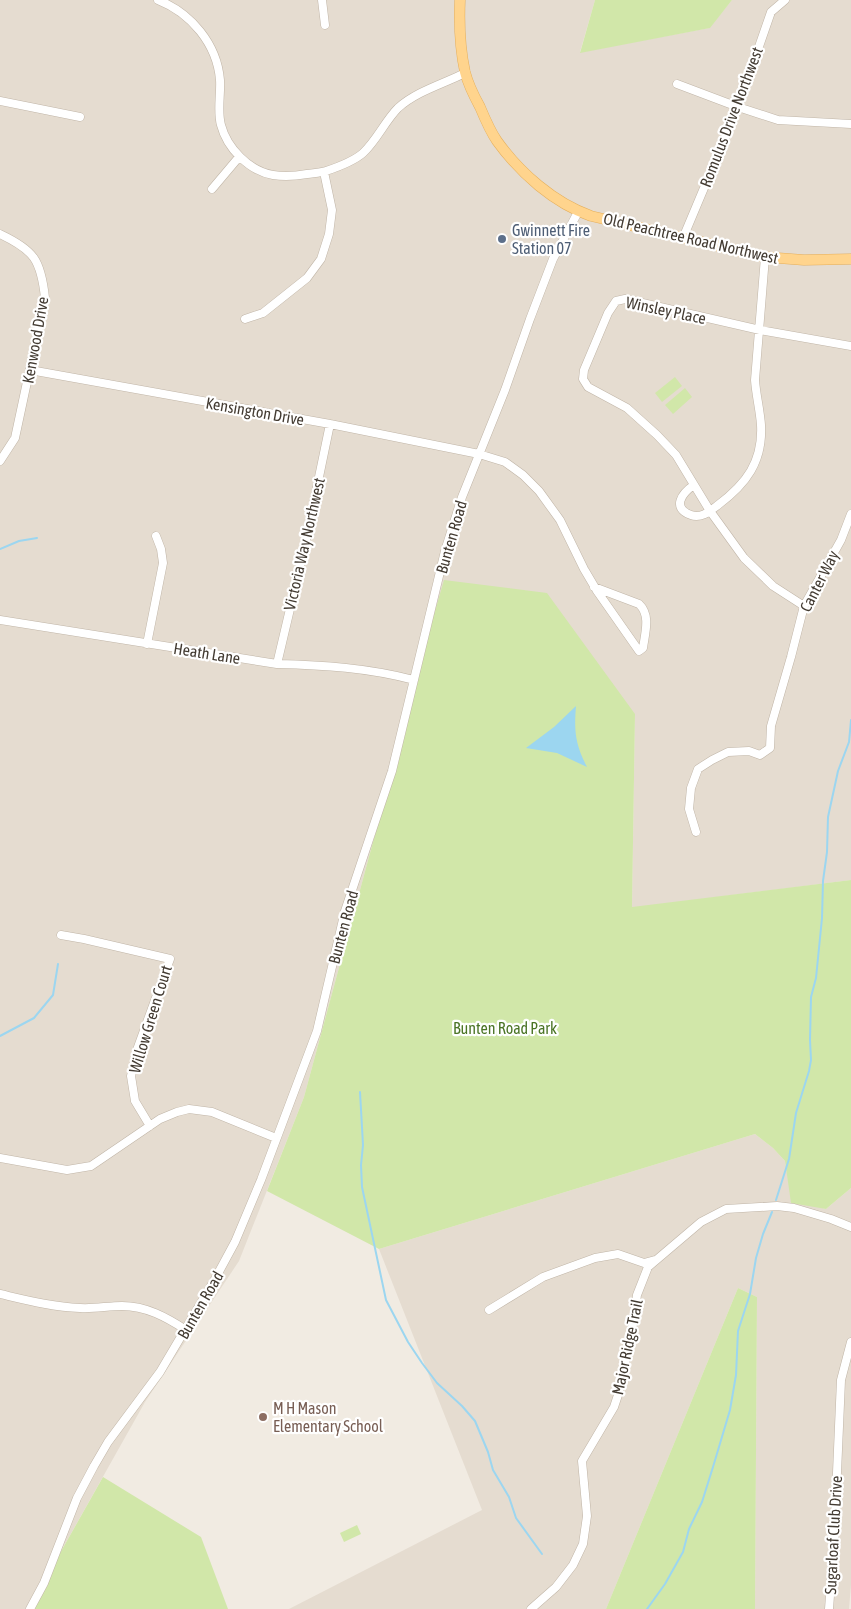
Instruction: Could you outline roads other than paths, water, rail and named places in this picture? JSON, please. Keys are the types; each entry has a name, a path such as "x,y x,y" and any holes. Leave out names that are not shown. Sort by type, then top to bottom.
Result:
{"main road":[{"name":"Old Peachtree Road Northwest","path":"460,0 460,26 466,73 489,127 514,163 542,189 578,212 765,257 804,260 851,259"}],"street":[{"path":"158,0 180,11 208,41 220,79 220,125 227,140 239,157 253,168 272,175 292,176 324,172 352,160 363,153 399,108 424,91 466,73"},
{"path":"322,0 325,25"},
{"name":"Romulus Drive Northwest","path":"683,238 738,107 771,12 785,0"},
{"path":"677,84 778,120 851,124"},
{"path":"0,101 80,117"},
{"path":"212,189 239,157"},
{"path":"245,319 263,313 307,278 321,259 329,234 332,210 324,172"},
{"name":"Bunten Road","path":"30,1609 44,1583 77,1498 102,1452 160,1372 216,1279 235,1242 261,1180 318,1032 345,911 392,771 445,551 462,497 505,390 553,259 578,212"},
{"name":"Kenwood Drive","path":"0,234 20,243 38,263 43,276 45,298 14,438 0,461"},
{"path":"694,485 680,497 680,504 684,512 692,516 702,516 734,494 752,472 756,462 760,444 761,425 755,380 765,257"},
{"name":"Winsley Place","path":"804,606 773,586 744,558 710,511 676,455 627,408 588,387 583,379 584,370 608,313 616,301 625,299 760,330 851,346"},
{"name":"Kensington Drive","path":"30,370 330,424 479,454 505,462 523,475 539,491 560,520 594,587 639,652 643,648 647,616 644,609 640,604 594,587"},
{"name":"Victoria Way Northwest","path":"277,664 303,554 330,424"},
{"name":"Canter Way","path":"696,832 689,809 691,788 698,769 728,752 749,751 760,755 770,748 771,726 804,606 841,540 851,514"},
{"path":"147,644 163,562 156,536"},
{"name":"Heath Lane","path":"0,620 277,664 339,667 388,673 414,680"},
{"name":"Willow Green Court","path":"61,935 170,959 138,1047 131,1076 135,1101 150,1126"},
{"path":"0,1158 67,1170 91,1166 150,1126 189,1108 212,1112 276,1138"},
{"name":"Major Ridge Trail","path":"531,1609 556,1586 573,1565 583,1544 587,1516 582,1461 614,1407 625,1366 637,1295 648,1267 701,1222 726,1210 778,1206 794,1208 851,1227"},
{"path":"488,1310 543,1277 595,1258 618,1254 644,1263 660,1258"},
{"path":"0,1294 33,1302 80,1308 124,1306 151,1310 186,1330"},
{"name":"Sugarloaf Club Drive","path":"829,1609 841,1380 851,1342"}],"water":[{"path":"576,706 576,737 587,767 557,753 526,748 554,727"}],"waterway":[{"path":"0,549 19,541 37,538"},
{"path":"776,1200 789,1159 796,1113 811,1060 811,997 816,978 822,918 828,817 838,771 849,742 851,720"},
{"path":"0,1036 34,1018 53,995 58,964"},
{"path":"360,1092 363,1145 361,1165 362,1187 386,1300 408,1342 422,1363 437,1383 475,1421 488,1452 493,1470 509,1497 516,1518 542,1554"},
{"path":"647,1609 665,1584 683,1552 689,1529 702,1502 730,1410 736,1375 738,1331 750,1294 756,1258 772,1212"}],"place":[{"name":"Gwinnett Fire Station 07","path":"502,239"},
{"name":"M H Mason Elementary School","path":"263,1417"}],"park label":[{"name":"Bunten Road Park","path":"505,1028"}]}
